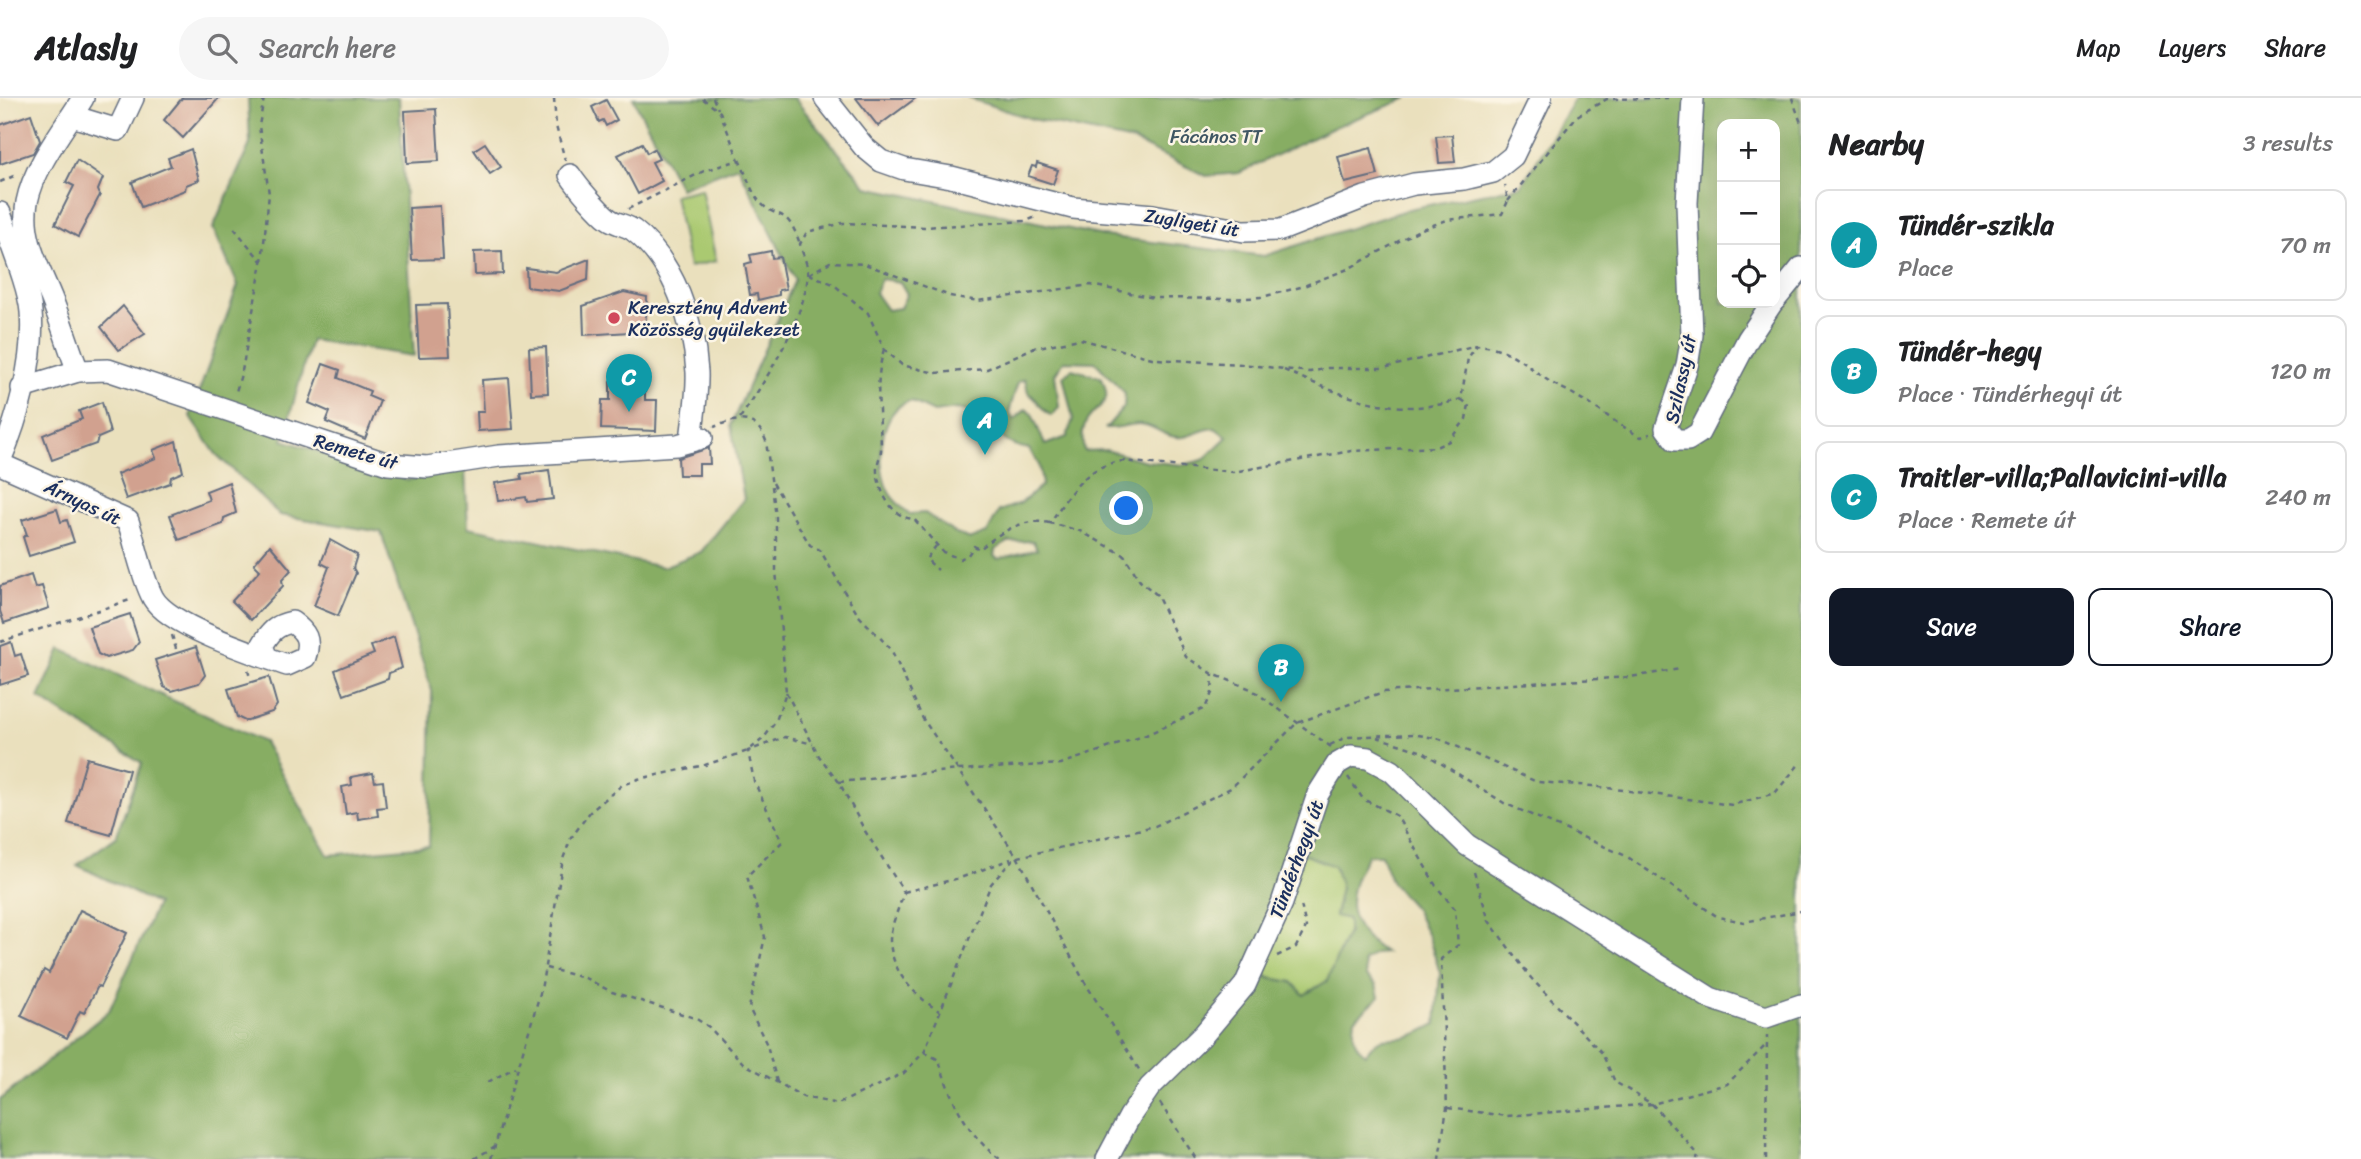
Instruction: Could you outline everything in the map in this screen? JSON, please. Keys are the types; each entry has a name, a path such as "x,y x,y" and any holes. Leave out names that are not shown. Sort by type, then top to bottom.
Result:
{"street":[{"path":"78,371 56,308 31,252 27,202 42,165 78,107 118,130 133,98"},
{"name":"Zugligeti út","path":"825,98 864,147 881,161 904,169 951,177 1073,208 1153,215 1244,231 1280,230 1365,197 1413,184 1464,179 1502,167"},
{"path":"1502,167 1513,156 1541,98"},
{"name":"Szilassy út","path":"1693,98 1687,203 1692,335 1686,366 1666,428 1675,440 1681,441 1699,433 1748,339 1768,308"},
{"path":"570,175 608,218 632,229 648,245 683,303 693,336 697,374 696,440"},
{"name":"Árnyas út","path":"0,213 31,311 28,361 9,441 0,463 128,521 152,593 165,612 218,639 267,657"},
{"name":"Szilassy út","path":"1780,293 1801,268"},
{"name":"Remete út","path":"22,388 78,371 108,370 388,464 427,467 499,456 604,451 696,440"},
{"path":"1334,755 1345,758 1358,756 1392,771 1467,845 1710,998 1766,1017 1791,1008"},
{"name":"Tündérhegyi út","path":"1107,1159 1130,1116 1150,1087 1238,995 1260,953 1285,891 1334,755"}],"path":[{"path":"230,411 242,371 262,261 269,194 259,126 264,98"},
{"path":"554,98 556,126 570,175"},
{"path":"702,98 720,112"},
{"path":"713,98 760,202 785,215 794,225 809,274 787,338 766,380 740,418"},
{"path":"809,274 830,262 865,264 950,296 978,301 1091,285 1154,298 1262,297 1301,287 1348,269 1419,230 1447,220 1502,214 1508,201 1577,116 1607,99 1669,98"},
{"path":"1792,98 1801,123"},
{"path":"608,218 704,171 739,160"},
{"path":"1502,167 1508,201"},
{"path":"0,182 7,179"},
{"path":"800,244 807,232 843,223 924,227 961,222 987,224 1026,221 1036,218 1038,213"},
{"path":"234,228 262,261"},
{"path":"809,274 832,284 868,313 884,349 902,365 935,373 986,369 1033,348 1080,339 1156,359 1310,372 1328,368 1384,368 1477,345 1501,347 1553,384 1641,437 1666,428"},
{"path":"1461,398 1468,358 1477,345"},
{"path":"884,349 876,378 882,452 877,472 890,507 904,519 914,519 936,546 960,559 968,555 974,546 980,549 1002,530 1032,522 1050,523 1080,531 1124,555 1140,581 1157,596 1186,657 1213,674 1251,689 1334,755 1346,737 1413,734 1440,740 1537,782 1593,786 1732,806 1775,793 1801,762"},
{"path":"1281,369 1356,400 1392,408 1435,407 1461,398"},
{"path":"1050,523 1072,489 1107,463 1123,461 1233,472 1351,451 1436,447 1450,441 1466,419 1469,405 1461,398"},
{"path":"696,440 715,426 740,418 753,421 762,429 772,481 786,692 776,721 764,738 748,751"},
{"path":"772,481 810,545 820,550 858,615 891,649 923,719 1016,858 1084,982 1150,1087"},
{"path":"936,546 926,559 938,569"},
{"path":"0,642 152,593"},
{"path":"904,892 960,878 1016,858 1155,826 1231,788 1297,723 1383,692 1630,677 1681,668"},
{"path":"839,782 958,770 1061,764 1146,735 1205,708 1212,693 1213,674"},
{"path":"786,692 808,728 813,744 839,782 865,831 904,892 890,939 897,968 913,995 939,1011"},
{"path":"491,1159 546,968 563,859 571,838 590,812 622,785 638,779 705,765 785,737 813,744"},
{"path":"1370,737 1388,739 1423,752 1504,803 1575,831 1626,856 1718,917 1744,922 1801,911"},
{"path":"748,751 754,781 782,842 747,876 765,937 748,1008 767,1045 778,1085"},
{"path":"1351,781 1363,799 1397,816 1436,886 1455,909 1458,945 1441,959 1447,1108 1439,1159"},
{"path":"1467,845 1489,921 1531,978 1602,1052 1615,1082 1652,1104 1698,1154 1697,1159"},
{"path":"546,968 585,978 634,999 695,1018 709,1027 743,1063 778,1085 803,1097 838,1104 904,1073 924,1052 991,884 1016,858"},
{"path":"1260,953 1278,957 1296,947 1307,927 1298,898 1285,891"},
{"path":"1766,1159 1765,1046 1768,1033 1791,1008"},
{"path":"1447,1108 1506,1116 1652,1104 1727,1084 1765,1046"},
{"path":"924,1052 939,1060 950,1093 962,1115 976,1137 1000,1159"},
{"path":"488,1082 516,1068"},
{"path":"1171,1121 1196,1159"},
{"path":"474,1159 496,1145"}],"green space":[{"path":"248,98 399,98 414,356 311,340 283,440 407,480 465,470 468,527 663,567 701,552 744,499 731,425 795,280 738,166 680,188 633,98 794,98 867,187 1104,236 1264,256 1409,209 1521,186 1575,98 1801,98 1801,1159 0,1159 0,1100 109,1011 157,904 77,865 116,837 142,763 39,698 61,649 264,742 328,855 429,846 432,691 381,532 280,515 216,454 190,416 238,285 213,228 250,144","holes":["881,279 900,282 907,294 900,308 887,310 875,293","1064,361 1095,362 1125,393 1124,407 1106,428 1144,425 1176,437 1215,428 1227,437 1203,460 1183,465 1146,461 1106,450 1084,451 1084,427 1104,402 1105,386 1101,377 1072,369 1063,376 1073,419 1067,437 1045,445 1032,414 1026,409 1014,420 1009,412 1018,382 1025,379 1028,393 1052,416 1059,407 1055,374","911,401 934,412 957,409 992,416 1004,439 1029,449 1039,465 1042,485 1021,503 999,511 987,533 971,539 956,534 925,513 909,514 890,494 882,470 882,440 886,426 900,406","1033,541 1037,549 998,559 994,556 995,550 1008,542","1298,852 1334,866 1341,888 1335,916 1348,919 1348,932 1327,981 1304,995 1292,982 1269,978 1255,966","1368,855 1381,855 1392,883 1415,909 1429,938 1440,973 1436,1024 1408,1037 1380,1040 1373,1044 1366,1054 1358,1047 1355,1039 1355,1019 1379,997 1376,985 1366,976 1364,961 1375,954 1386,953 1372,943 1355,921 1351,896"]},
{"name":"Fácános TT","path":"968,98 1408,98 1337,126 1239,173 1206,176 1133,141 1032,119"},
{"path":"701,189 716,261 689,267 674,195"},
{"path":"1298,852 1334,866 1341,888 1335,915 1348,919 1348,932 1327,981 1304,995 1292,982 1269,978 1255,966"}],"building":[{"path":"182,98 219,98 183,138 164,120"},
{"path":"856,98 916,98 878,126"},
{"path":"606,100 617,120 606,126 603,120 599,122 592,107"},
{"path":"436,109 439,161 407,163 405,111"},
{"path":"31,114 40,141 33,153 0,164 0,125"},
{"path":"1452,135 1455,162 1439,163 1436,136"},
{"path":"485,143 501,167 490,174 474,150"},
{"path":"642,143 647,153 654,149 659,159 652,162 662,181 638,194 618,155"},
{"path":"1371,148 1378,175 1345,183 1338,157"},
{"path":"191,149 199,180 186,185 185,190 141,207 132,182 171,166 168,158"},
{"path":"77,160 103,178 98,190 100,195 78,237 55,224 74,186 66,182"},
{"path":"1037,163 1058,170 1053,184 1028,176 1032,166 1036,167"},
{"path":"440,206 443,259 412,260 409,208"},
{"path":"502,251 503,274 475,275 474,252"},
{"path":"771,251 772,258 780,257 786,289 779,290 779,295 758,300 757,294 750,295 745,264 752,262 750,255"},
{"path":"589,259 588,280 559,291 527,287 526,268 556,272"},
{"name":"Keresztény Advent Közösség gyülekezet","path":"624,292 647,297 645,331 584,335 583,306"},
{"path":"447,304 450,356 419,357 416,305"},
{"path":"123,306 145,334 119,350 101,327"},
{"path":"546,347 548,393 531,394 529,348"},
{"path":"323,364 340,370 338,378 370,391 368,396 380,401 365,439 326,422 330,412 309,403"},
{"path":"509,378 513,429 478,431 477,412 484,412 482,380"},
{"path":"610,381 645,382 645,400 657,400 656,431 601,429 602,400 610,400"},
{"path":"102,402 110,433 98,438 96,444 52,460 43,435 82,419 79,411"},
{"path":"176,441 183,472 171,477 170,483 126,499 117,474 156,458 153,450"},
{"path":"709,448 710,464 699,464 699,475 679,475 678,458"},
{"path":"549,470 553,499 527,502 526,497 498,501 495,483 522,479 521,474"},
{"path":"229,482 236,513 224,518 223,524 179,540 170,515 209,500 206,491"},
{"path":"57,509 61,522 67,520 74,542 29,556 23,537 27,535 22,520"},
{"path":"330,540 357,555 353,568 356,573 338,616 314,606 329,567 321,563"},
{"path":"270,545 291,570 282,580 283,586 251,620 232,601 260,570 254,564"},
{"path":"31,575 35,588 42,586 49,608 4,623 0,611 0,586"},
{"path":"130,614 139,642 133,650 106,658 98,654 89,627"},
{"path":"394,637 402,668 389,673 388,679 344,695 335,670 374,654 371,646"},
{"path":"11,642 15,656 21,654 28,676 0,685 0,646"},
{"path":"196,647 205,675 199,683 172,691 164,687 155,660"},
{"path":"269,677 277,705 272,712 245,721 237,717 228,689"},
{"path":"87,758 129,770 111,835 68,823"},
{"path":"373,773 375,782 383,781 386,807 377,808 378,816 358,819 357,812 346,814 342,787 352,785 351,777"},
{"path":"80,910 127,933 100,987 98,986 84,1013 80,1011 67,1038 21,1016 44,970 49,973"}],"place":[{"name":"Keresztény Advent Közösség gyülekezet","path":"614,318"},
{"name":"Traitler-villa;Pallavicini-villa","path":"629,412"},
{"name":"Tündér-szikla","path":"985,455"},
{"name":"Tündér-hegy","path":"1281,702"}]}
